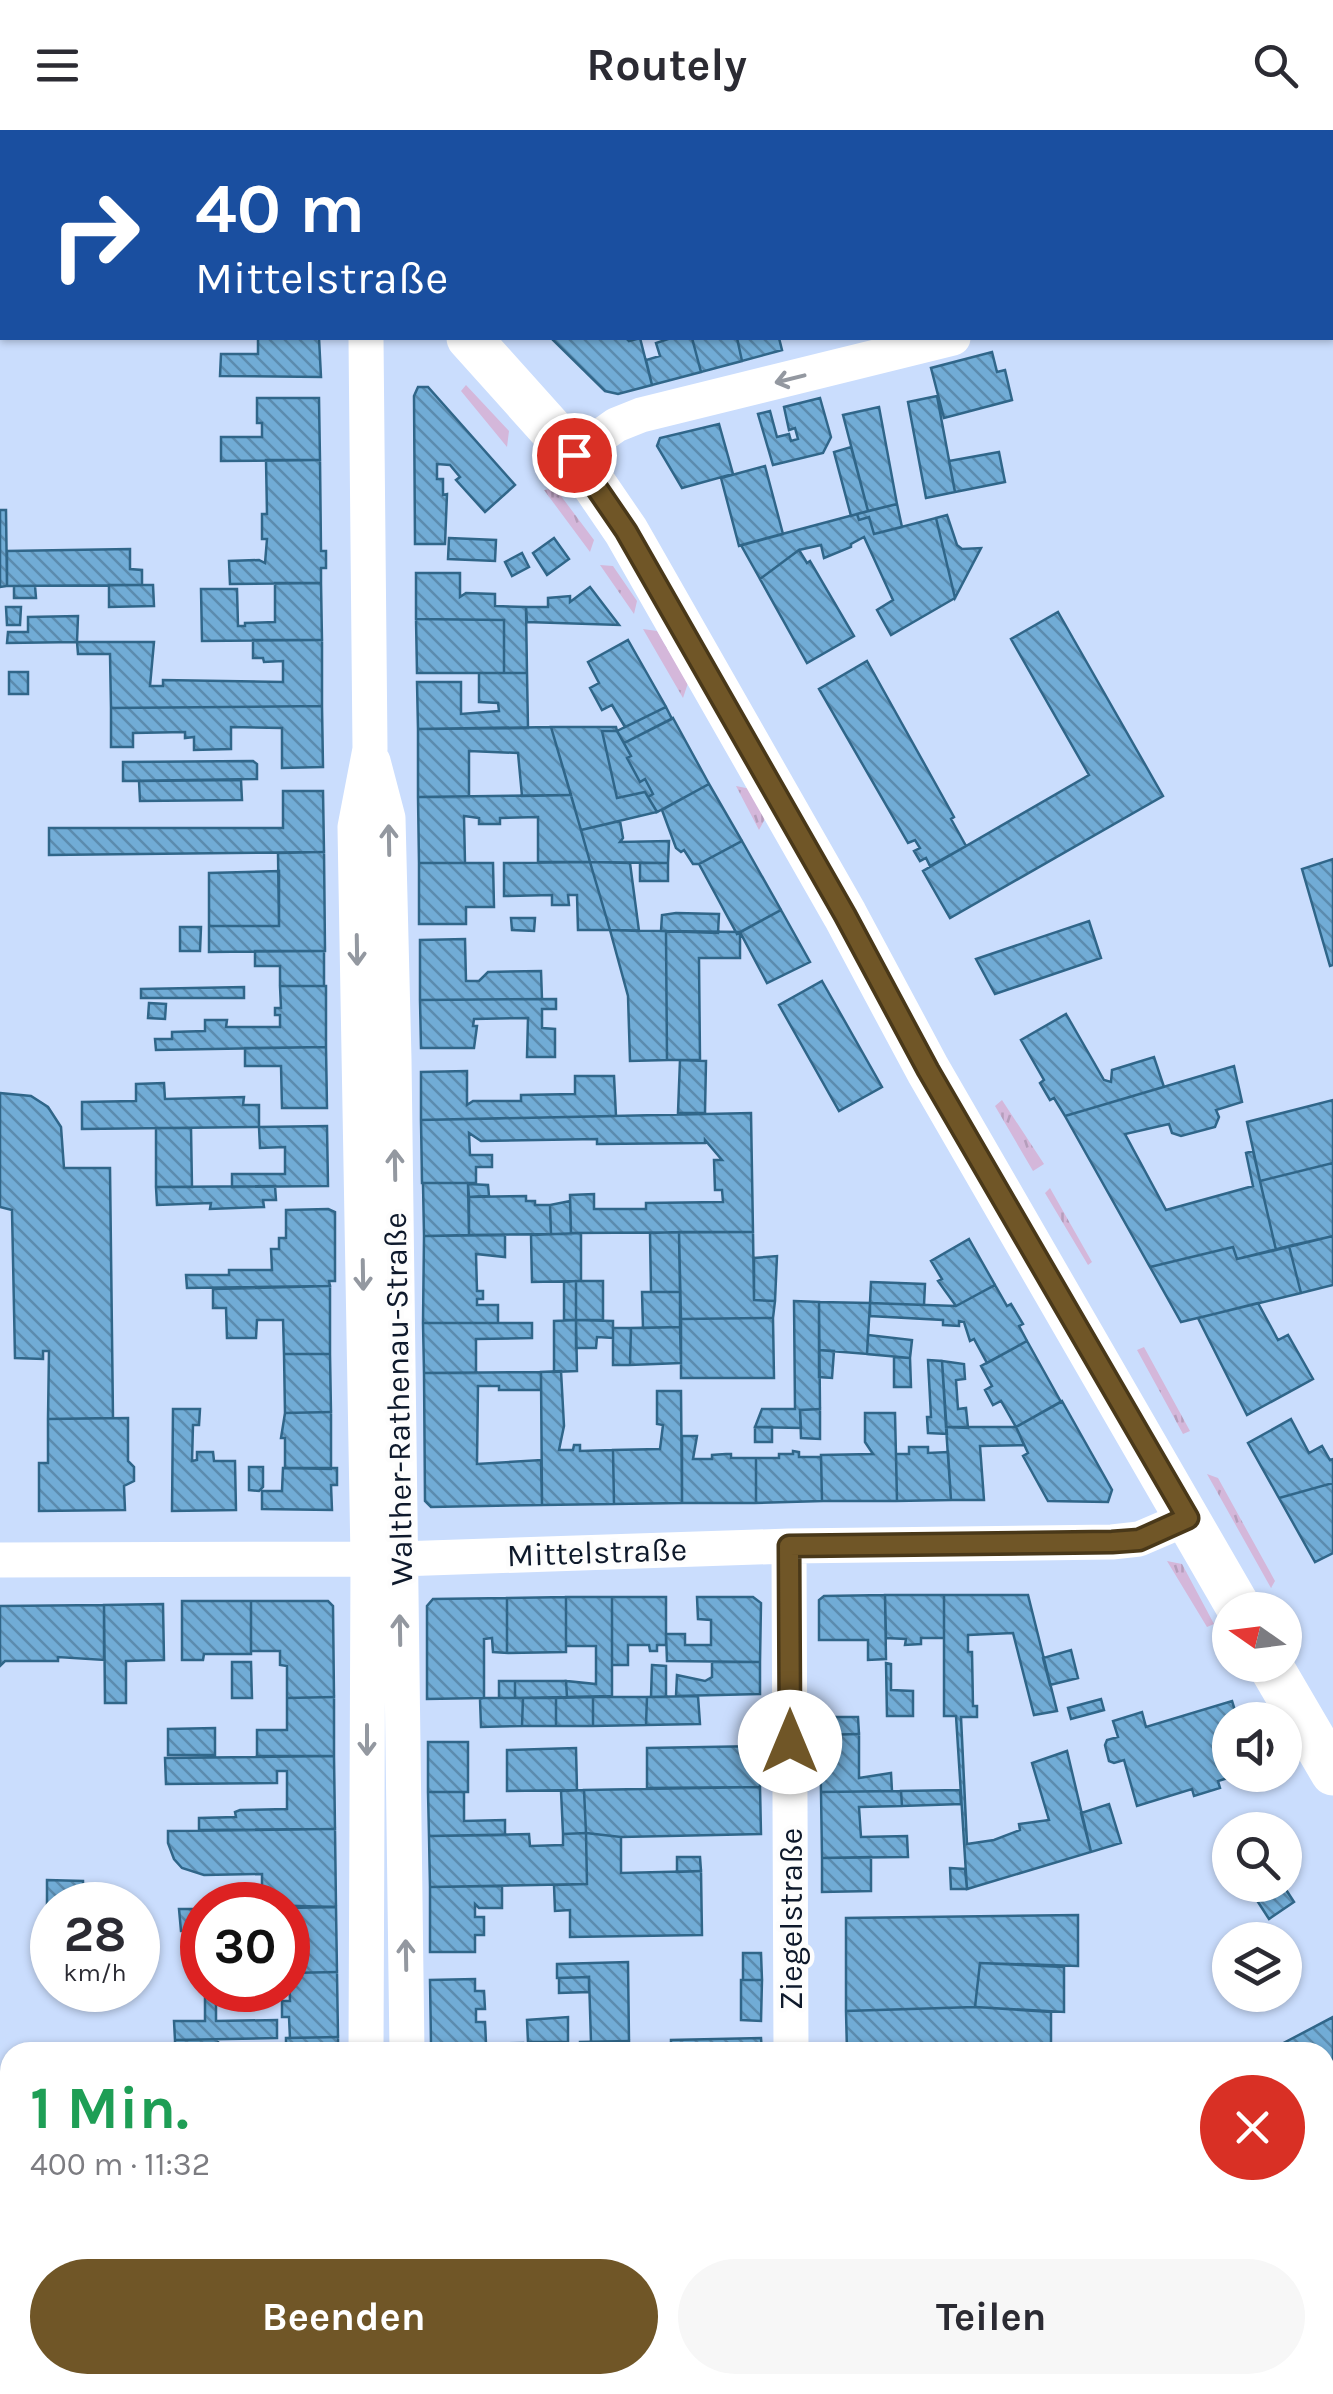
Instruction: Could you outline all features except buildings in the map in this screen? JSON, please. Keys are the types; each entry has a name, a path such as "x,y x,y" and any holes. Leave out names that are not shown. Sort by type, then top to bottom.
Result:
{"main road":[{"path":"471,340 574,455 626,531 845,915 928,1070 1230,1592"},
{"path":"1280,1682 1333,1773"}],"street":[{"name":"Walther-Rathenau-Straße","path":"366,340 370,749 388,818 394,1059 383,1559 366,2042"},
{"path":"574,455 616,426 641,415 945,340"},
{"name":"Mittelstraße","path":"0,1560 383,1559 789,1546 1112,1542 1139,1540 1188,1518"},
{"name":"Ziegelstraße","path":"789,1546 791,2042"},
{"name":"Walther-Rathenau-Straße","path":"383,1559 407,2042"}],"green space":[{"path":"466,385 509,431 507,447 461,391"},
{"path":"555,488 594,540 590,552 544,490"},
{"path":"600,565 613,566 637,601 634,614"},
{"path":"643,629 657,631 688,683 683,698"},
{"path":"736,786 751,789 766,817 759,830"},
{"path":"1002,1100 1044,1164 1033,1171 995,1106"},
{"path":"1050,1188 1092,1262 1088,1265 1045,1193"},
{"path":"1144,1347 1190,1431 1183,1434 1137,1350"},
{"path":"1207,1474 1218,1478 1275,1581 1271,1588"},
{"path":"1167,1561 1182,1564 1212,1620 1207,1627"}],"route":[{"path":"574,455 626,531 845,915 928,1070 1188,1518 1139,1540 1112,1542 789,1546 790,1742"}]}
